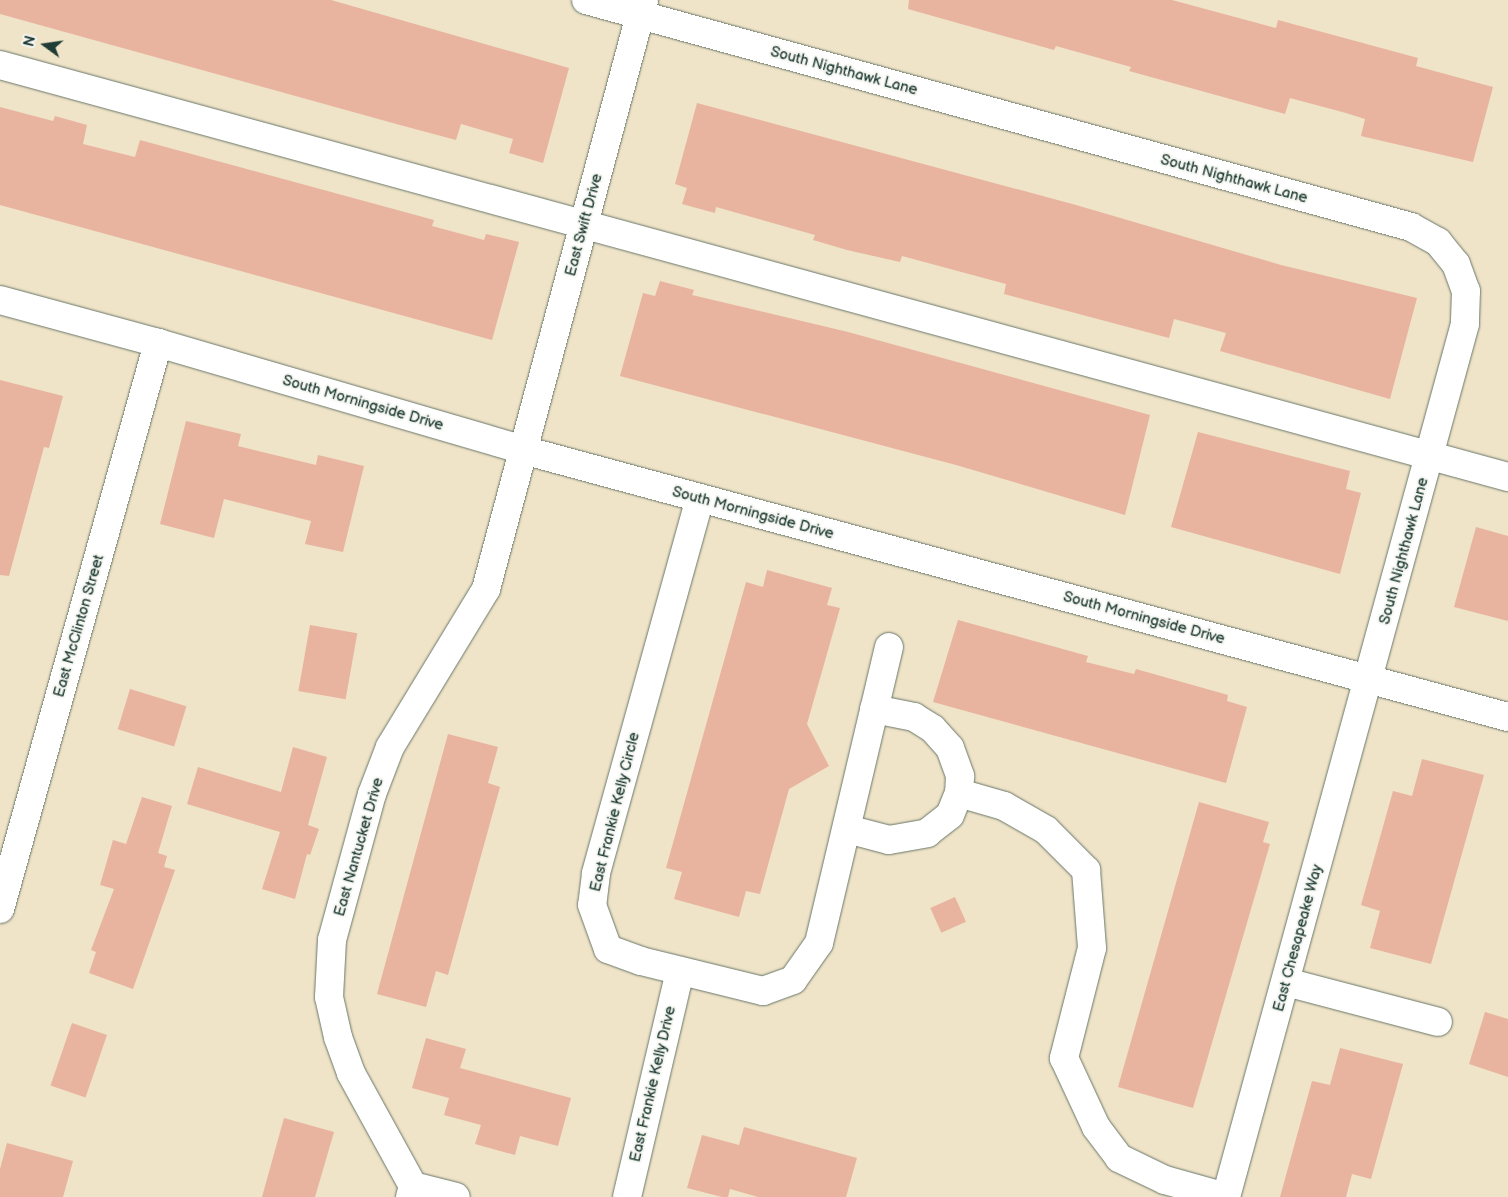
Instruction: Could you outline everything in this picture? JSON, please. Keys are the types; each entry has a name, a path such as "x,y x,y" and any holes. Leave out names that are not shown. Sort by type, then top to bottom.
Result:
{"street":[{"name":"South Nighthawk Lane","path":"586,0 642,7 1411,227 1438,242 1456,264 1466,291 1465,324 1369,679"},
{"name":"East Swift Drive","path":"523,450 642,7"},
{"path":"0,65 1508,477"},
{"name":"South Morningside Drive","path":"0,300 158,343 523,450 1508,717"},
{"name":"East McClinton Street","path":"0,909 158,343"},
{"name":"East Nantucket Drive","path":"412,1191 351,1073 338,1037 329,997 332,940 372,794 390,747 486,590 523,450"},
{"name":"East Frankie Kelly Circle","path":"700,498 596,874 592,905 608,949 680,971 762,991 793,980 819,943 828,894 847,829 889,647"},
{"name":"East Chesapeake Way","path":"1226,1197 1369,679"},
{"path":"847,829 889,840 928,833 950,815 959,793 960,776 950,748 933,729 914,717 874,709"},
{"path":"959,793 1004,806 1046,830 1086,870 1092,948 1064,1058 1096,1127 1119,1158 1165,1180 1226,1197"},
{"name":"East Frankie Kelly Drive","path":"627,1197 680,971"},
{"path":"1286,982 1438,1022"},
{"path":"412,1191 456,1197"}],"building":[{"path":"0,0 331,0 569,68 543,163 509,153 513,139 461,124 456,140 400,125 0,14"},
{"path":"909,0 1172,0 1276,28 1278,20 1418,58 1416,66 1493,87 1473,162 1361,136 1365,119 1346,113 1290,98 1285,114 1129,71 1131,67 1056,46 1054,50 908,9"},
{"path":"697,103 1076,205 1281,265 1417,298 1390,399 1220,351 1226,333 1174,319 1169,338 1004,294 1006,284 902,256 900,262 847,250 813,240 815,235 716,207 715,213 682,204 687,188 675,184"},
{"path":"0,107 53,121 55,116 87,125 83,144 135,157 140,140 434,220 432,226 484,240 486,234 519,242 492,340 0,205"},
{"path":"660,281 694,290 692,295 848,332 1150,415 1125,515 956,465 620,376 643,293 655,296"},
{"path":"0,380 63,396 49,448 44,447 9,576 0,575"},
{"path":"186,421 241,434 238,446 316,465 318,455 364,466 343,552 305,544 311,521 224,499 214,538 160,524"},
{"path":"1198,432 1350,471 1346,489 1361,493 1340,574 1171,527"},
{"path":"1476,527 1508,536 1508,621 1454,607"},
{"path":"767,570 832,588 827,605 840,608 807,724 829,766 789,789 760,894 746,891 739,917 674,899 682,872 666,868 746,582 763,587"},
{"path":"958,620 1088,656 1086,662 1134,674 1136,669 1228,695 1227,701 1247,707 1226,783 933,702"},
{"path":"310,625 357,633 346,699 298,691"},
{"path":"130,689 186,706 174,746 118,729"},
{"path":"448,734 498,747 488,783 500,787 448,975 436,971 426,1007 377,994"},
{"path":"293,747 327,757 308,825 319,829 310,855 307,854 295,899 262,889 280,832 187,804 198,767 281,792"},
{"path":"1422,759 1484,775 1431,964 1370,948 1380,911 1361,905 1393,791 1412,796"},
{"path":"142,797 172,806 158,853 167,856 164,867 175,870 133,989 89,973 96,952 91,950 114,889 100,885 113,840 126,844"},
{"path":"1199,802 1269,822 1263,842 1270,844 1193,1108 1118,1087"},
{"path":"955,897 966,922 941,933 930,908"},
{"path":"1485,1012 1508,1019 1508,1077 1469,1064"},
{"path":"72,1023 107,1035 85,1097 51,1085"},
{"path":"426,1038 466,1049 460,1068 571,1098 558,1146 520,1136 515,1155 475,1144 481,1125 444,1115 449,1098 412,1088"},
{"path":"1340,1048 1403,1064 1371,1179 1352,1174 1346,1197 1280,1197 1312,1081 1330,1085"},
{"path":"284,1118 334,1132 315,1197 262,1197"},
{"path":"744,1127 857,1158 846,1197 758,1197 730,1189 728,1197 722,1197 687,1188 702,1135 739,1145"},
{"path":"7,1143 73,1161 63,1197 0,1197 0,1169"}]}
